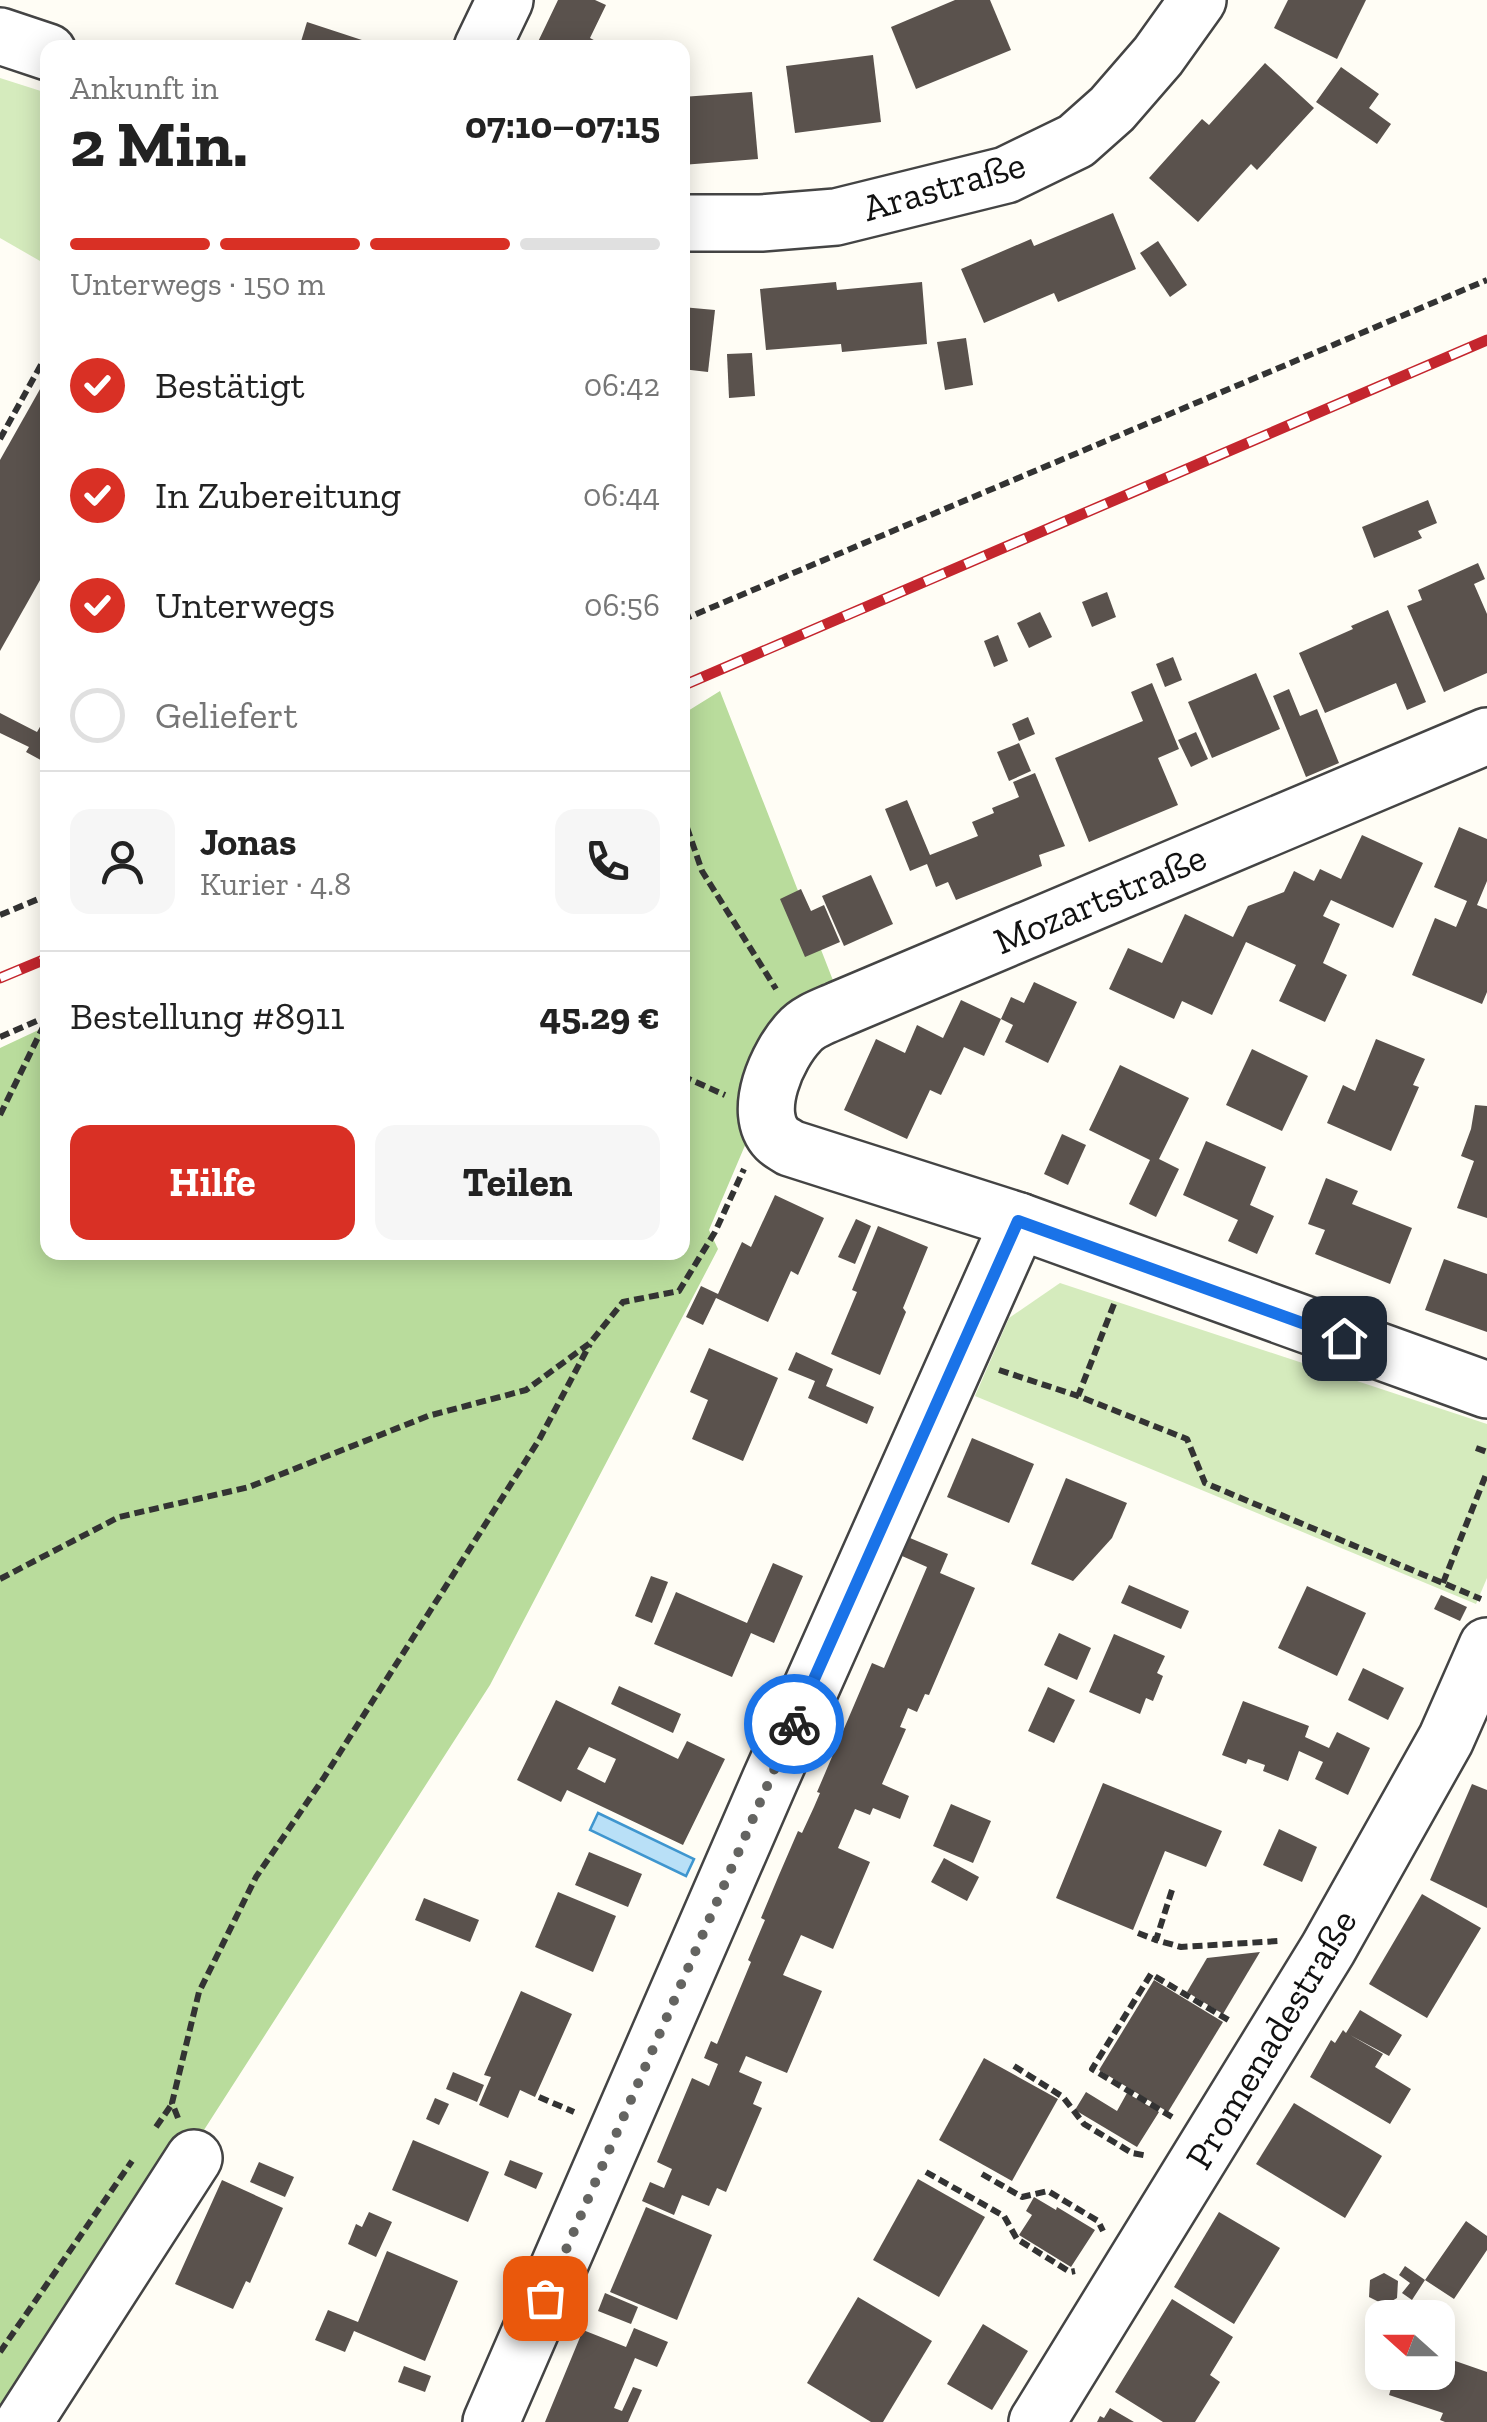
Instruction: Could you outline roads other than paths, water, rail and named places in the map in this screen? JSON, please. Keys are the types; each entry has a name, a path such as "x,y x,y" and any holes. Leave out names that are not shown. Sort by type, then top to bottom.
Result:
{"street":[{"path":"486,40 505,0"},
{"name":"Arastraße","path":"690,223 836,217 1006,175 1076,141 1112,109 1158,56 1198,0"},
{"path":"0,36 40,49"},
{"name":"Mozartstraße","path":"1018,1221 790,1148 771,1125 768,1087 780,1058 801,1028 840,1008 1487,736"},
{"path":"491,2422 1018,1221 1487,1390"},
{"name":"Promenadestraße","path":"1037,2422 1328,1949 1446,1739 1487,1646"},
{"path":"33,2408 172,2146"}],"water":[{"path":"598,1813 694,1859 686,1876 590,1830"}],"railway":[{"path":"690,683 1487,340"},
{"path":"0,978 40,961"}]}
